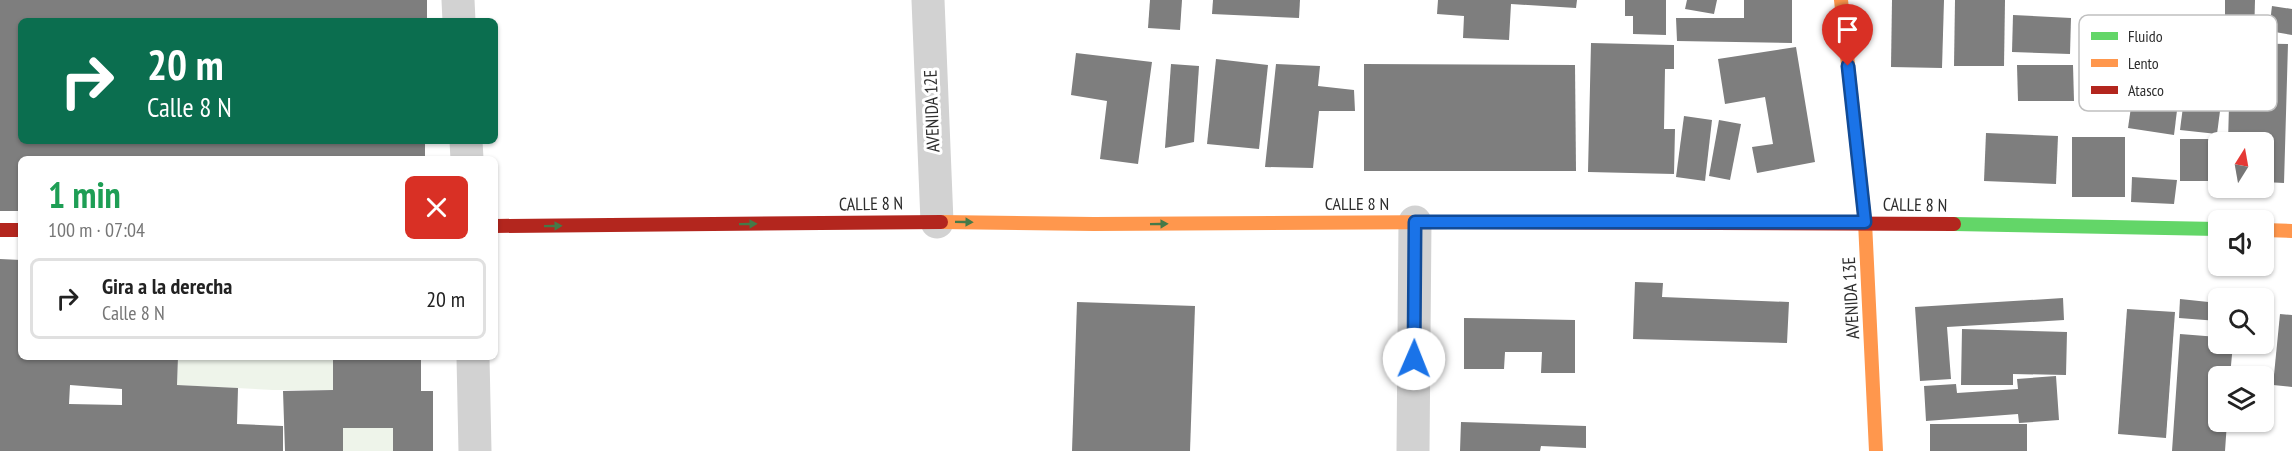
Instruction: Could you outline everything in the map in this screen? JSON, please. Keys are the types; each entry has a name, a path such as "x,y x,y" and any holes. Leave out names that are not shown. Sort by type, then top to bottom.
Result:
{"street":[{"path":"458,0 459,18"},
{"name":"AVENIDA 12E","path":"928,0 937,222"},
{"name":"AVENIDA 13E","path":"1841,0 1865,222 1876,451"},
{"name":"CALLE 8 N","path":"498,226 937,222 1094,224 1865,222 2208,230"},
{"path":"1413,451 1415,222"},
{"path":"0,230 18,230"},
{"path":"2274,230 2292,231"},
{"path":"473,360 475,451"}],"shaded area":[{"path":"178,360 333,360 333,390 273,390 177,385"},
{"path":"343,428 393,428 393,451 343,451"}],"building":[{"path":"0,0 427,0 427,18 18,18 18,144 425,144 425,156 18,156 18,211 0,211"},
{"path":"1150,0 1182,0 1180,30 1148,28"},
{"path":"1213,0 1300,0 1299,18 1212,14"},
{"path":"1438,0 1577,0 1576,8 1511,4 1509,40 1463,38 1464,16 1437,14"},
{"path":"1625,0 1666,0 1666,35 1633,34 1633,16 1625,16"},
{"path":"1687,0 1717,0 1714,14 1685,9"},
{"path":"1744,0 1792,0 1792,43 1677,41 1676,18 1744,18"},
{"path":"1892,0 1944,0 1942,68 1891,67"},
{"path":"1955,0 2005,0 2004,66 1954,66"},
{"path":"2225,0 2255,0 2255,15 2225,15"},
{"path":"2272,6 2292,9 2292,35 2277,32 2277,15 2271,15"},
{"path":"2013,15 2071,18 2070,54 2012,52"},
{"path":"1591,43 1674,45 1674,69 1665,69 1664,129 1675,129 1674,174 1588,172"},
{"path":"2277,44 2288,44 2284,183 2274,182 2274,132 2228,132 2229,111 2277,111"},
{"path":"1796,47 1815,162 1757,173 1752,147 1773,144 1765,97 1725,104 1718,59"},
{"path":"1076,53 1152,62 1138,164 1100,159 1107,101 1071,95"},
{"path":"1216,59 1268,65 1259,149 1207,144"},
{"path":"1171,64 1199,66 1194,142 1165,148"},
{"path":"1276,64 1320,66 1318,86 1354,90 1355,111 1319,111 1313,168 1265,167"},
{"path":"1364,64 1575,65 1576,171 1364,171"},
{"path":"2017,65 2073,65 2074,101 2018,101"},
{"path":"2130,111 2177,111 2174,135 2128,128"},
{"path":"2182,111 2220,111 2217,132 2180,130"},
{"path":"1684,116 1712,120 1705,181 1676,177"},
{"path":"1719,120 1741,124 1730,180 1709,176"},
{"path":"1986,133 2058,136 2056,184 1984,181"},
{"path":"2072,137 2125,137 2125,197 2072,197"},
{"path":"2180,139 2208,139 2208,181 2180,181"},
{"path":"2132,177 2177,180 2174,204 2131,202"},
{"path":"0,259 18,260 18,360 178,360 177,385 238,388 237,424 283,426 283,451 0,451","holes":["70,385 122,389 122,405 69,404"]},
{"path":"1635,282 1663,283 1662,297 1789,302 1787,343 1633,339"},
{"path":"2063,298 2064,320 1947,327 1951,379 1920,381 1915,307"},
{"path":"2180,299 2208,302 2208,320 2179,318"},
{"path":"1077,302 1195,306 1190,451 1072,451"},
{"path":"2127,309 2175,312 2166,438 2118,434"},
{"path":"2280,314 2292,315 2292,387 2274,385"},
{"path":"1464,318 1575,320 1575,373 1541,373 1542,352 1505,352 1504,369 1464,369"},
{"path":"1962,329 2067,332 2066,375 2013,374 2013,385 1961,385"},
{"path":"2180,334 2208,336 2208,354 2232,354 2231,366 2208,366 2208,432 2226,432 2225,451 2172,451"},
{"path":"333,360 421,360 421,391 433,391 433,451 393,451 393,428 343,428 343,451 285,451 283,391 333,390"},
{"path":"2056,376 2059,420 2019,423 2018,414 1926,421 1924,386 1956,384 1957,393 2018,389 2017,379"},
{"path":"1461,422 1586,426 1586,448 1541,446 1540,451 1460,451"},
{"path":"1930,424 2027,424 2027,451 1930,451"}],"traffic: fast":[{"path":"1954,224 2208,229"}],"traffic: slow":[{"path":"1841,0 1865,222 1876,451"},
{"path":"941,222 1094,224 1452,222"},
{"path":"2274,230 2292,231"}],"traffic: jam":[{"path":"498,226 941,222"},
{"path":"1452,222 1954,224"},
{"path":"0,230 18,230"}],"route":[{"path":"1414,359 1415,222 1865,222 1848,66"}]}
